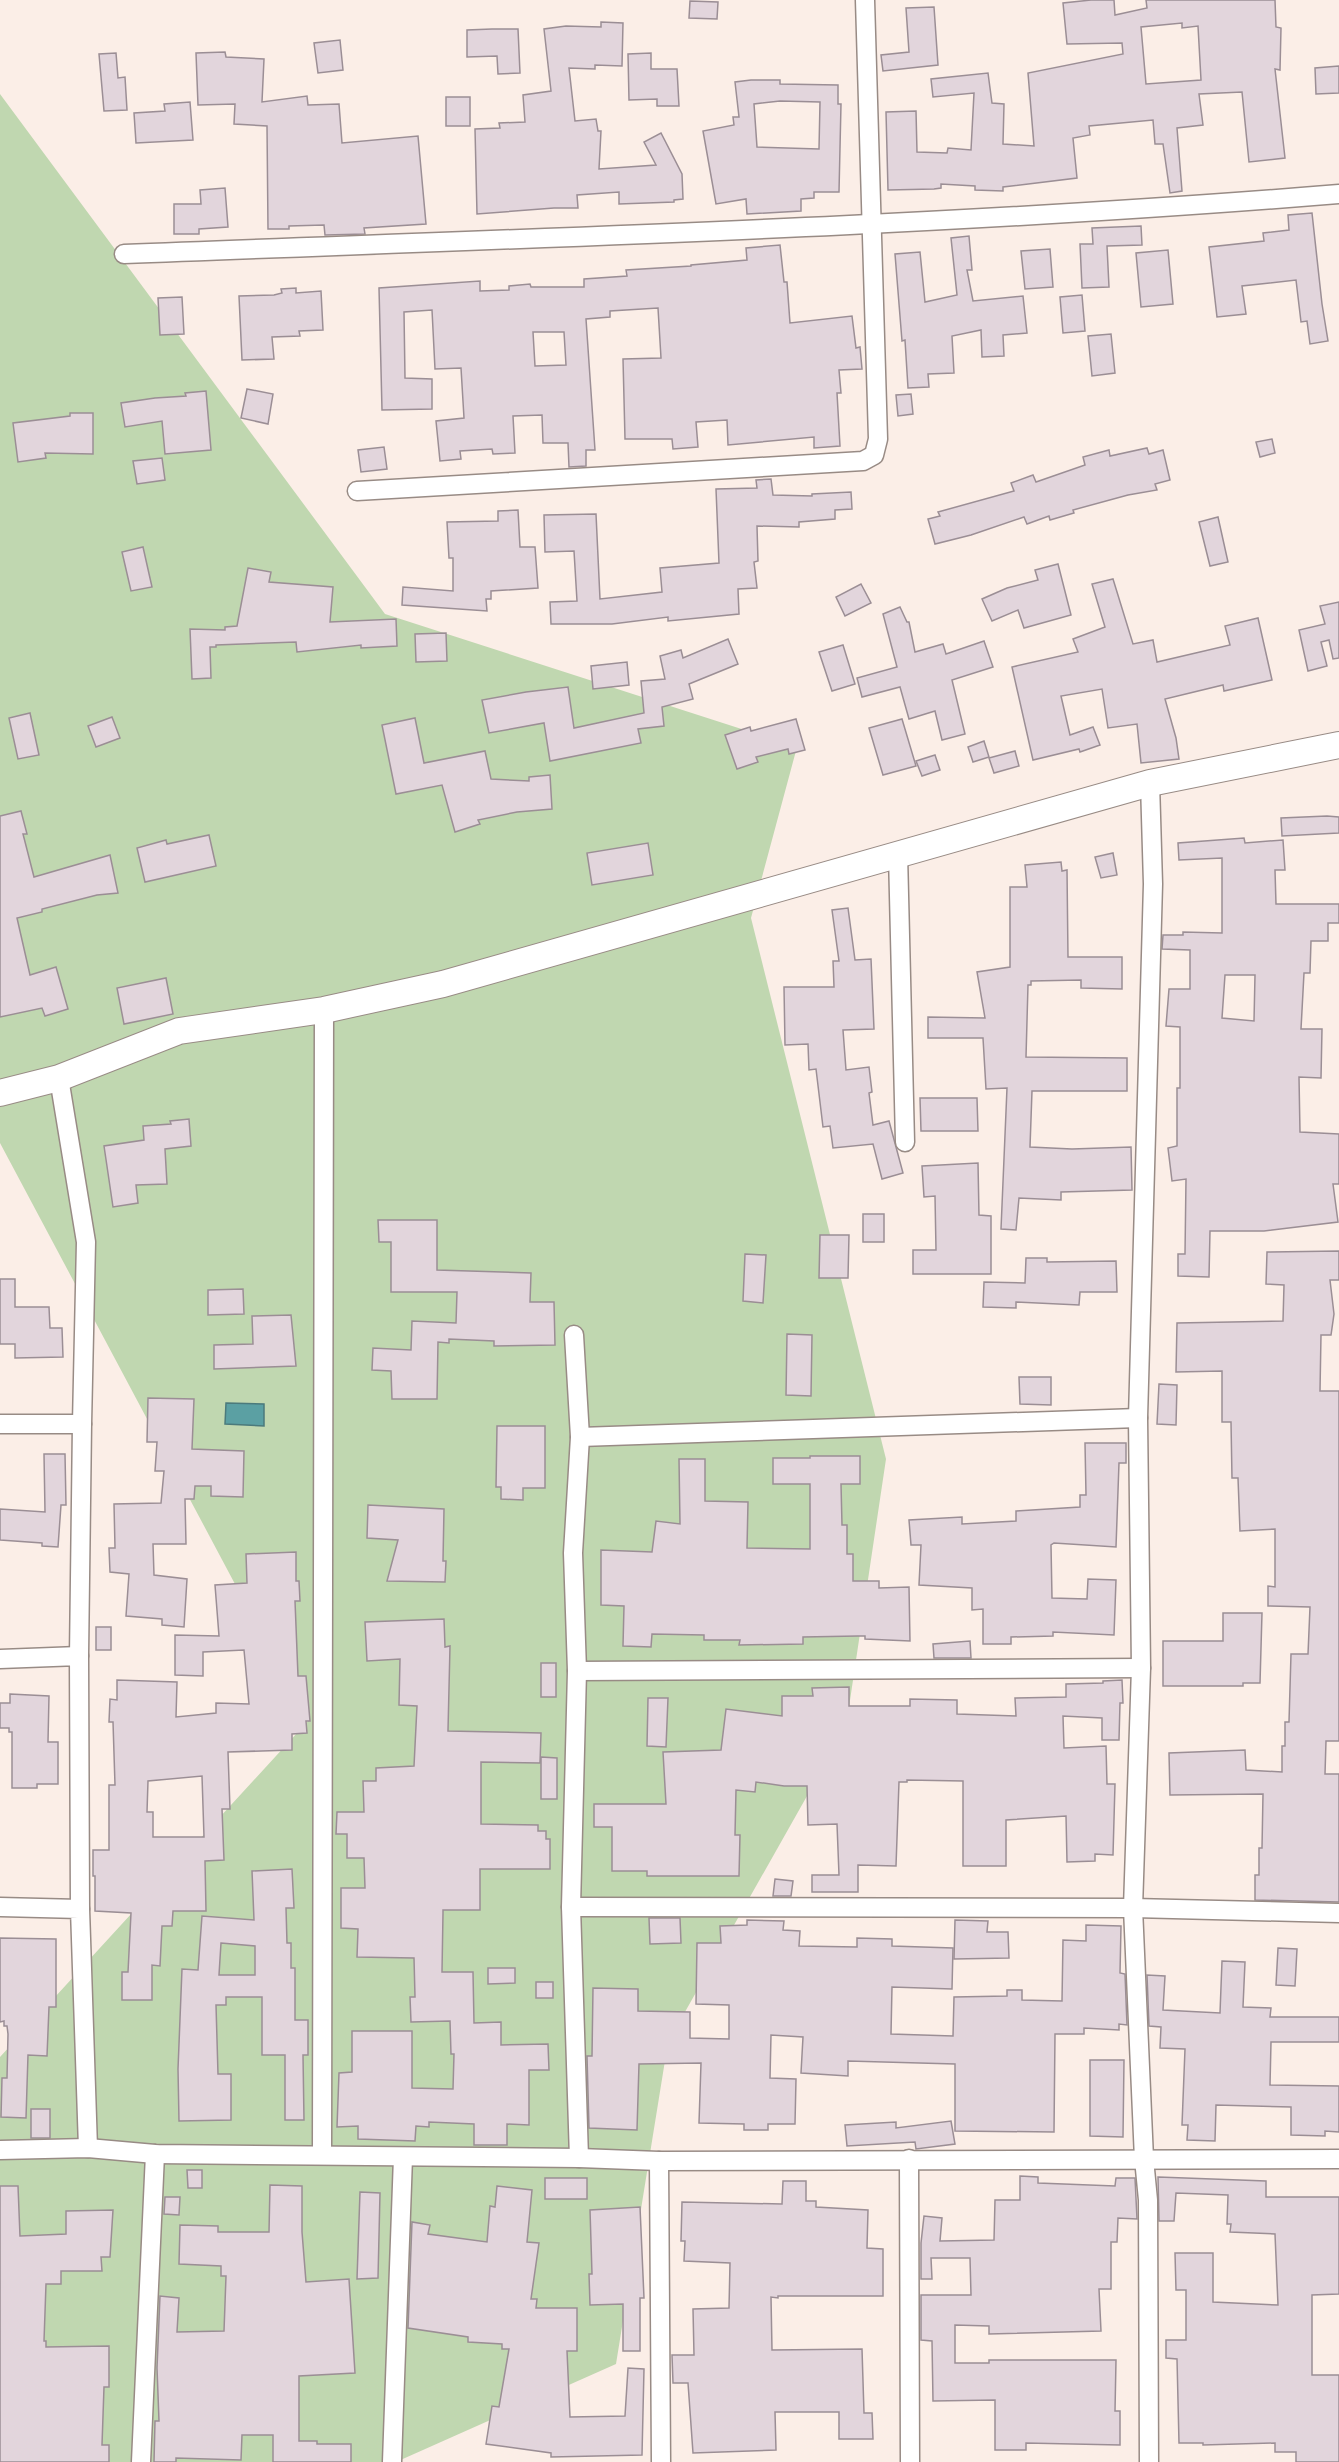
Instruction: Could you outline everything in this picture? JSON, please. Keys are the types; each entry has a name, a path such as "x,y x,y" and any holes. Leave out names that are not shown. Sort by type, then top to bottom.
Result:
{"street":[{"path":"357,492 863,461 874,455 878,439 865,0"},
{"path":"124,254 871,225 1208,205 1339,194"},
{"path":"0,1093 59,1078 179,1031 324,1010 443,984 1150,783 1339,745"},
{"path":"1149,2462 1148,2200 1144,2158 1133,1908 1141,1668 1138,1418 1153,884 1150,783"},
{"path":"898,855 905,1142"},
{"path":"322,2155 324,1010"},
{"path":"59,1078 86,1242 79,1656 80,1909 88,2148"},
{"path":"574,1335 580,1437 573,1553 577,1671 571,1907 579,2158"},
{"path":"580,1437 1138,1418"},
{"path":"0,1424 82,1424"},
{"path":"0,1659 79,1656"},
{"path":"577,1671 1141,1668"},
{"path":"0,1907 80,1909"},
{"path":"571,1907 1133,1908 1339,1913"},
{"path":"0,2150 88,2148 155,2154 579,2158 659,2161 1339,2159"},
{"path":"141,2462 155,2154"},
{"path":"392,2462 403,2157"},
{"path":"909,2159 910,2462"},
{"path":"659,2161 661,2462"}],"green space":[{"path":"0,94 385,614 797,747 751,918 886,1459 846,1727 668,2042 616,2364 396,2462 0,2462 0,2057 308,1721 0,1143"}],"water":[{"path":"226,1403 264,1404 264,1426 225,1424"}],"building":[{"path":"1114,0 1115,15 1147,8 1146,0 1275,0 1276,27 1281,28 1280,70 1275,69 1285,158 1249,162 1242,92 1199,94 1203,125 1177,128 1182,191 1170,193 1163,144 1155,144 1153,120 1089,126 1090,135 1073,138 1077,178 1003,187 1003,191 975,190 975,186 941,184 941,188 934,189 888,190 886,112 916,111 917,152 947,153 948,148 971,150 974,93 933,97 931,79 988,73 992,103 1004,104 1003,144 1034,146 1028,73 1123,54 1122,43 1067,44 1063,3","holes":["1182,23 1182,28 1198,26 1201,80 1146,84 1141,27"]},
{"path":"690,1 718,2 717,19 689,18"},
{"path":"934,7 938,65 883,71 881,55 909,52 906,8"},
{"path":"601,22 623,23 622,66 595,65 595,69 569,68 575,121 596,119 598,131 601,131 599,169 656,165 644,142 661,133 682,174 683,199 674,200 674,202 619,204 619,192 577,195 578,208 477,214 475,129 500,128 499,123 525,122 523,95 551,91 544,29 566,26 601,27"},
{"path":"518,29 520,73 498,74 497,56 467,57 467,30"},
{"path":"340,40 343,70 318,73 314,43"},
{"path":"225,52 226,57 264,59 262,102 307,96 308,105 339,104 342,143 418,136 426,224 364,228 365,234 325,235 324,225 268,229 267,126 234,124 235,104 198,105 196,53"},
{"path":"116,53 118,78 125,77 127,110 104,111 99,54"},
{"path":"651,53 651,69 677,69 679,106 657,106 657,99 629,100 628,54"},
{"path":"1339,66 1339,93 1316,94 1315,68"},
{"path":"780,80 780,84 838,85 838,104 841,104 839,192 814,192 814,198 801,199 801,211 747,214 746,199 716,204 703,131 734,125 733,117 739,117 735,82","holes":["780,101 820,102 819,149 757,147 754,104"]},
{"path":"446,97 470,97 470,126 446,126"},
{"path":"190,102 193,140 136,143 134,113 165,111 164,104"},
{"path":"225,188 228,227 199,229 199,234 174,234 174,204 201,204 200,190"},
{"path":"1312,213 1328,341 1310,344 1307,321 1301,322 1296,280 1242,286 1246,314 1217,317 1209,247 1264,241 1263,233 1289,230 1288,215"},
{"path":"1141,226 1142,245 1107,246 1109,287 1082,288 1080,244 1093,244 1092,228"},
{"path":"969,236 972,270 967,270 973,301 1023,296 1027,333 1003,335 1004,356 982,357 981,330 952,336 954,373 928,374 929,387 908,388 895,254 920,252 925,302 957,295 951,238"},
{"path":"780,245 784,282 787,282 790,323 852,316 856,348 860,347 862,369 839,370 841,393 837,393 840,446 814,448 814,437 728,445 727,420 696,422 698,447 673,449 672,439 625,439 623,359 661,358 658,308 610,311 610,317 586,319 595,450 586,450 586,466 569,467 568,443 543,443 542,415 513,416 515,453 493,454 492,449 460,451 461,459 440,461 436,421 464,418 461,368 435,369 432,310 404,312 405,378 432,379 432,409 382,410 379,288 480,281 480,291 509,290 509,286 530,284 531,287 584,287 584,279 627,276 626,270 747,260 746,248","holes":["533,332 564,332 566,365 535,366"]},
{"path":"1050,249 1053,287 1025,289 1021,251"},
{"path":"1168,250 1173,304 1141,307 1136,253"},
{"path":"296,288 296,293 321,291 323,330 299,331 300,336 272,337 274,359 242,360 239,296 274,295 282,293 281,289"},
{"path":"1082,295 1085,331 1063,333 1060,297"},
{"path":"182,297 184,334 160,335 158,298"},
{"path":"1111,334 1115,373 1092,376 1088,336"},
{"path":"247,389 273,394 268,424 241,418"},
{"path":"206,391 211,450 165,454 162,421 125,427 121,403 186,396 185,393"},
{"path":"911,394 913,414 898,416 896,395"},
{"path":"70,413 93,413 93,454 45,453 46,458 18,462 13,423 70,416"},
{"path":"1272,439 1275,453 1260,457 1256,442"},
{"path":"384,447 387,469 361,472 358,450"},
{"path":"1147,448 1149,454 1163,450 1170,480 1155,484 1157,490 1128,495 1073,510 1074,513 1050,520 1049,516 1027,524 1024,517 971,535 935,544 928,519 940,516 938,512 1014,491 1011,483 1033,475 1036,482 1085,465 1083,457 1109,450 1110,456"},
{"path":"162,458 165,480 137,484 133,461"},
{"path":"771,479 773,495 812,496 812,494 851,492 852,509 835,510 835,519 799,522 799,527 757,526 758,561 754,562 757,588 738,589 739,614 668,621 668,617 612,624 551,624 550,602 577,601 574,551 545,552 544,515 596,514 600,599 662,592 660,568 719,563 716,489 757,488 756,480"},
{"path":"518,510 520,547 535,547 538,588 491,591 491,599 486,599 487,611 402,605 403,587 453,591 453,558 449,558 447,522 498,521 498,511"},
{"path":"1218,517 1228,562 1210,566 1199,522"},
{"path":"143,547 152,587 131,591 122,552"},
{"path":"1058,564 1071,615 1024,628 1018,610 992,621 982,599 1007,588 1038,580 1035,570"},
{"path":"248,568 271,572 269,582 333,587 330,622 396,619 397,646 361,648 361,645 297,652 296,642 216,645 216,647 210,647 211,678 192,679 190,629 225,630 225,627 237,626"},
{"path":"1113,579 1133,644 1153,640 1157,662 1230,645 1225,626 1258,618 1272,680 1224,691 1223,685 1165,699 1176,738 1179,759 1141,763 1137,724 1108,728 1102,689 1061,696 1070,735 1093,727 1100,745 1080,752 1079,749 1033,760 1012,667 1078,652 1073,639 1105,627 1092,584"},
{"path":"861,584 871,603 845,616 836,597"},
{"path":"1339,602 1339,658 1333,659 1329,640 1321,642 1327,666 1308,671 1299,630 1325,624 1320,606"},
{"path":"900,607 909,622 915,652 943,644 946,654 984,641 993,667 952,680 965,734 942,740 935,711 909,719 900,687 862,697 857,678 897,667 883,614"},
{"path":"446,633 447,661 416,662 415,634"},
{"path":"728,639 738,664 689,684 693,699 662,707 664,726 638,729 641,743 550,761 544,723 489,733 482,700 526,692 568,687 574,728 644,713 641,681 665,679 660,656 681,650 683,658"},
{"path":"843,645 855,684 832,691 819,652"},
{"path":"627,662 629,685 593,689 591,666"},
{"path":"30,713 39,755 18,759 9,718"},
{"path":"112,717 120,738 96,747 88,726"},
{"path":"415,718 424,763 485,751 491,779 529,781 529,777 550,775 552,809 517,812 478,820 480,824 455,832 442,785 396,794 382,725"},
{"path":"796,719 805,750 789,754 788,749 756,757 758,762 737,769 725,735 750,727 751,731"},
{"path":"902,719 916,766 883,775 869,728"},
{"path":"984,741 989,757 973,762 968,747"},
{"path":"1015,751 1019,766 994,773 989,758"},
{"path":"935,755 940,770 922,776 916,761"},
{"path":"21,811 27,834 23,834 34,877 110,855 118,893 97,895 17,918 30,975 56,967 68,1009 45,1016 42,1008 0,1017 0,816"},
{"path":"1339,817 1339,833 1282,836 1281,818"},
{"path":"209,835 216,866 145,882 137,848 166,840 167,844"},
{"path":"1244,838 1245,843 1283,840 1285,870 1275,870 1276,904 1339,904 1339,923 1328,923 1328,941 1311,941 1310,973 1304,973 1301,1029 1322,1029 1321,1078 1299,1077 1300,1132 1339,1134 1339,1184 1333,1184 1338,1222 1264,1231 1210,1231 1209,1277 1178,1276 1178,1254 1185,1254 1186,1179 1172,1181 1168,1148 1177,1146 1180,1027 1166,1026 1169,989 1190,989 1190,950 1162,949 1163,935 1183,935 1183,932 1222,933 1222,858 1179,860 1178,843","holes":["1225,975 1255,975 1254,1021 1222,1018"]},
{"path":"648,843 653,875 592,885 587,853"},
{"path":"1113,853 1117,875 1101,878 1095,857"},
{"path":"1061,862 1062,871 1067,870 1068,957 1122,957 1122,989 1081,988 1081,980 1031,981 1031,985 1028,985 1026,1057 1127,1058 1127,1091 1032,1091 1030,1147 1072,1149 1131,1147 1132,1190 1061,1192 1061,1200 1019,1198 1016,1230 1001,1229 1007,1088 986,1089 983,1038 928,1038 928,1017 985,1018 977,972 1010,967 1010,887 1027,887 1025,865"},
{"path":"848,908 855,960 871,959 874,1029 843,1030 846,1070 869,1067 873,1125 889,1121 903,1173 882,1179 873,1144 833,1148 830,1126 823,1127 816,1069 809,1070 808,1044 785,1045 784,987 834,987 833,961 839,961 832,910"},
{"path":"166,978 173,1014 124,1024 117,988"},
{"path":"920,1098 977,1098 978,1131 921,1131"},
{"path":"189,1119 191,1146 165,1149 167,1184 136,1185 138,1203 113,1207 104,1146 144,1140 143,1126 171,1124 170,1121"},
{"path":"978,1163 979,1215 991,1216 991,1274 913,1274 913,1250 936,1250 935,1196 924,1197 922,1166"},
{"path":"863,1214 884,1214 884,1242 863,1242"},
{"path":"378,1220 437,1220 437,1270 531,1273 530,1302 554,1302 555,1345 494,1346 494,1341 449,1339 449,1343 438,1342 437,1399 392,1399 391,1371 372,1370 373,1348 411,1350 412,1321 456,1323 457,1292 391,1292 391,1242 379,1242"},
{"path":"820,1235 849,1235 848,1278 819,1278"},
{"path":"1339,1251 1339,1280 1330,1280 1334,1314 1331,1335 1321,1335 1320,1391 1339,1391 1339,1741 1326,1741 1325,1774 1339,1774 1339,1902 1255,1900 1255,1875 1259,1875 1259,1848 1262,1848 1263,1794 1170,1795 1169,1753 1245,1750 1246,1770 1282,1772 1285,1722 1289,1722 1291,1654 1308,1654 1310,1607 1268,1606 1268,1586 1275,1587 1275,1529 1240,1531 1238,1478 1232,1478 1231,1422 1222,1422 1222,1371 1176,1372 1177,1323 1283,1321 1284,1285 1266,1284 1267,1252"},
{"path":"745,1254 766,1255 763,1303 743,1301"},
{"path":"1026,1258 1047,1258 1047,1262 1116,1261 1117,1292 1080,1292 1079,1305 1016,1302 1016,1308 983,1307 984,1282 1025,1283"},
{"path":"0,1279 15,1279 15,1307 49,1307 50,1328 62,1328 63,1357 15,1358 15,1344 0,1344"},
{"path":"243,1289 244,1314 208,1315 208,1290"},
{"path":"291,1315 296,1366 214,1369 214,1345 253,1344 252,1316"},
{"path":"787,1334 812,1335 811,1396 786,1395"},
{"path":"1019,1377 1051,1377 1051,1405 1020,1404"},
{"path":"1159,1384 1177,1385 1176,1425 1157,1424"},
{"path":"148,1398 194,1399 192,1449 244,1451 243,1497 211,1496 211,1486 195,1486 194,1499 185,1499 186,1544 153,1544 154,1575 187,1579 184,1627 162,1625 162,1619 126,1616 129,1574 110,1572 109,1548 115,1548 114,1504 161,1503 164,1471 155,1471 157,1442 147,1442"},
{"path":"497,1426 545,1426 545,1488 523,1488 523,1500 501,1499 501,1487 496,1487"},
{"path":"1085,1443 1126,1443 1126,1463 1119,1463 1116,1547 1054,1543 1051,1545 1052,1598 1087,1599 1088,1579 1116,1580 1114,1635 1053,1632 1053,1636 1011,1637 1011,1644 983,1644 983,1609 972,1610 972,1588 919,1585 921,1545 911,1545 909,1520 962,1517 962,1524 1016,1521 1016,1511 1080,1507 1080,1495 1086,1495"},
{"path":"44,1454 65,1454 66,1505 61,1505 58,1547 42,1546 42,1543 0,1540 0,1509 45,1512"},
{"path":"810,1456 860,1456 860,1484 841,1484 842,1525 847,1525 847,1554 853,1554 853,1581 879,1581 879,1588 909,1587 910,1641 865,1639 865,1636 803,1637 803,1644 739,1645 740,1640 704,1640 704,1635 652,1634 651,1647 623,1646 624,1606 601,1605 601,1550 652,1552 656,1521 680,1524 679,1459 705,1459 705,1501 748,1502 747,1548 810,1549 810,1484 773,1484 773,1458 810,1458"},
{"path":"368,1505 444,1509 445,1582 387,1581 398,1540 367,1538"},
{"path":"296,1552 296,1581 299,1581 300,1601 295,1601 298,1676 306,1676 310,1721 306,1721 307,1733 292,1734 292,1750 228,1752 230,1809 222,1809 224,1860 205,1861 206,1911 173,1911 172,1926 162,1926 160,1966 152,1965 152,2000 122,2000 122,1972 128,1972 131,1913 95,1911 95,1876 93,1876 93,1850 109,1850 109,1785 115,1785 113,1722 109,1722 110,1699 117,1700 117,1680 177,1682 176,1717 216,1713 216,1703 249,1704 244,1650 203,1652 203,1676 175,1675 175,1635 219,1636 215,1585 247,1583 246,1554","holes":["202,1776 204,1837 153,1837 153,1812 147,1812 148,1781"]},
{"path":"1223,1613 1262,1613 1260,1683 1243,1683 1243,1686 1163,1686 1163,1641 1223,1641"},
{"path":"444,1619 445,1647 450,1646 448,1731 541,1733 540,1763 481,1762 481,1824 538,1825 538,1831 546,1831 546,1839 550,1839 550,1869 480,1869 480,1910 443,1910 442,1972 473,1972 474,2023 501,2022 501,2045 548,2044 549,2070 529,2070 529,2125 507,2124 507,2145 474,2145 474,2124 429,2122 429,2127 416,2126 415,2141 358,2139 358,2126 337,2127 339,2073 352,2072 352,2031 412,2031 412,2088 453,2089 454,2054 451,2054 450,2021 411,2022 410,1997 415,1997 414,1958 357,1957 358,1929 341,1928 341,1888 365,1888 364,1858 347,1858 347,1834 336,1834 337,1812 364,1812 363,1781 376,1781 376,1768 414,1766 417,1706 399,1705 400,1659 367,1661 365,1622"},
{"path":"96,1627 111,1627 111,1650 96,1650"},
{"path":"970,1641 971,1658 934,1658 933,1644"},
{"path":"541,1663 556,1663 556,1697 541,1697"},
{"path":"1122,1680 1123,1703 1120,1703 1119,1740 1102,1740 1102,1718 1063,1716 1064,1748 1106,1746 1107,1784 1115,1784 1113,1855 1095,1854 1095,1861 1067,1862 1066,1816 1006,1820 1006,1866 963,1866 963,1781 907,1780 907,1782 899,1782 896,1866 858,1865 858,1892 812,1892 812,1875 839,1875 837,1824 808,1825 807,1786 756,1782 755,1792 736,1790 735,1835 740,1835 739,1876 647,1876 647,1871 612,1871 612,1827 594,1827 594,1804 666,1804 663,1752 721,1750 726,1709 782,1716 782,1696 813,1696 812,1688 849,1687 849,1706 910,1706 910,1699 957,1700 957,1714 1016,1716 1015,1698 1066,1697 1066,1684"},
{"path":"10,1694 49,1696 48,1742 58,1742 58,1784 37,1784 37,1788 12,1788 12,1732 9,1732 9,1728 0,1728 0,1703 10,1703"},
{"path":"648,1698 668,1698 666,1747 647,1746"},
{"path":"541,1757 557,1758 557,1799 541,1799"},
{"path":"292,1869 294,1908 286,1908 287,1943 291,1943 291,1968 295,1968 295,2020 308,2020 308,2055 303,2055 304,2120 285,2120 285,2055 262,2055 262,1997 226,1997 226,2005 216,2005 218,2074 231,2074 231,2120 179,2121 178,2069 182,1969 198,1970 202,1916 254,1920 252,1871","holes":["221,1943 255,1946 255,1975 219,1975"]},
{"path":"775,1879 793,1881 791,1896 773,1896"},
{"path":"649,1918 680,1918 681,1943 650,1944"},
{"path":"747,1920 784,1921 783,1930 800,1931 799,1946 857,1947 857,1938 892,1939 892,1946 953,1948 952,1989 892,1987 891,2034 953,2036 954,1997 1007,1996 1007,1990 1022,1990 1022,2000 1062,2001 1063,1940 1086,1941 1086,1925 1121,1926 1120,1973 1125,1974 1127,2025 1119,2024 1119,2030 1084,2028 1084,2034 1055,2034 1054,2132 955,2131 955,2064 848,2061 848,2076 801,2073 803,2037 771,2035 770,2078 796,2079 795,2124 768,2124 768,2130 744,2130 744,2124 699,2123 701,2063 639,2064 637,2130 589,2128 587,2056 592,2056 593,1988 638,1989 638,2011 690,2012 690,2038 729,2039 729,2005 696,2004 697,1943 721,1943 720,1926 747,1925"},
{"path":"955,1920 988,1921 987,1932 1008,1932 1009,1958 954,1959"},
{"path":"0,1938 56,1939 56,2007 49,2007 47,2056 28,2055 26,2118 1,2117 2,2078 7,2078 8,2034 4,2021 0,2022"},
{"path":"1278,1948 1297,1949 1295,1986 1276,1985"},
{"path":"1222,1961 1245,1962 1243,2007 1271,2008 1270,2017 1339,2017 1339,2042 1271,2042 1270,2085 1339,2086 1339,2132 1325,2131 1325,2136 1291,2135 1291,2107 1216,2105 1215,2141 1187,2140 1188,2125 1182,2125 1185,2049 1160,2048 1161,2027 1149,2026 1147,1975 1165,1976 1163,2010 1220,2013"},
{"path":"488,1968 515,1968 515,1983 488,1984"},
{"path":"536,1982 553,1982 553,1998 536,1998"},
{"path":"1090,2060 1124,2060 1123,2137 1090,2136"},
{"path":"31,2109 50,2109 50,2138 31,2138"},
{"path":"951,2121 955,2144 916,2149 915,2142 847,2146 845,2125 896,2122 896,2128"},
{"path":"187,2170 202,2170 202,2188 188,2188"},
{"path":"1020,2176 1038,2177 1038,2183 1115,2186 1116,2178 1135,2178 1137,2219 1118,2218 1117,2242 1111,2242 1111,2289 1099,2289 1101,2331 989,2334 989,2326 955,2325 955,2363 989,2363 989,2360 1116,2360 1115,2411 1120,2411 1120,2445 1026,2443 1026,2450 995,2450 995,2400 933,2401 932,2341 921,2340 921,2295 971,2295 970,2258 931,2258 932,2279 921,2279 924,2216 942,2218 940,2241 994,2240 995,2200 1020,2200"},
{"path":"1158,2177 1266,2181 1266,2197 1339,2197 1339,2294 1312,2295 1312,2375 1339,2375 1339,2462 1296,2462 1296,2452 1275,2452 1275,2443 1203,2445 1203,2443 1179,2443 1177,2359 1166,2358 1166,2340 1186,2340 1186,2290 1176,2290 1175,2253 1213,2253 1213,2302 1278,2305 1275,2234 1230,2232 1231,2224 1227,2224 1228,2195 1176,2193 1174,2221 1159,2221"},
{"path":"545,2178 587,2178 587,2199 545,2199"},
{"path":"783,2181 806,2181 806,2201 816,2201 816,2207 868,2210 867,2248 883,2249 883,2296 771,2297 772,2350 862,2349 864,2413 872,2413 873,2439 839,2439 839,2412 775,2412 776,2450 693,2453 688,2383 673,2383 672,2355 694,2355 693,2309 729,2308 730,2263 684,2261 685,2241 681,2241 682,2202 782,2204"},
{"path":"270,2185 302,2186 302,2232 306,2282 349,2279 355,2373 299,2376 299,2441 317,2441 317,2444 351,2444 351,2462 273,2462 273,2435 242,2435 241,2460 176,2458 176,2462 154,2462 155,2421 159,2421 157,2368 160,2296 179,2298 177,2332 224,2331 226,2276 221,2276 221,2266 179,2264 180,2225 218,2226 218,2232 269,2232"},
{"path":"0,2186 18,2186 20,2236 66,2234 66,2211 113,2210 110,2257 101,2257 102,2271 61,2271 61,2284 46,2284 44,2341 46,2341 46,2347 109,2346 109,2387 104,2387 102,2445 109,2445 109,2462 0,2462"},
{"path":"497,2186 532,2190 527,2242 539,2243 531,2299 537,2299 536,2308 577,2308 577,2351 567,2351 570,2417 625,2416 628,2368 644,2369 642,2455 551,2457 551,2453 486,2444 492,2406 499,2407 509,2349 502,2349 502,2344 468,2342 468,2337 408,2328 412,2222 430,2225 428,2234 487,2242 490,2206 495,2207"},
{"path":"360,2192 380,2193 378,2278 357,2279"},
{"path":"165,2197 180,2197 179,2215 164,2214"},
{"path":"640,2207 644,2298 640,2298 640,2351 623,2351 623,2304 590,2305 589,2274 592,2274 590,2210"}]}
